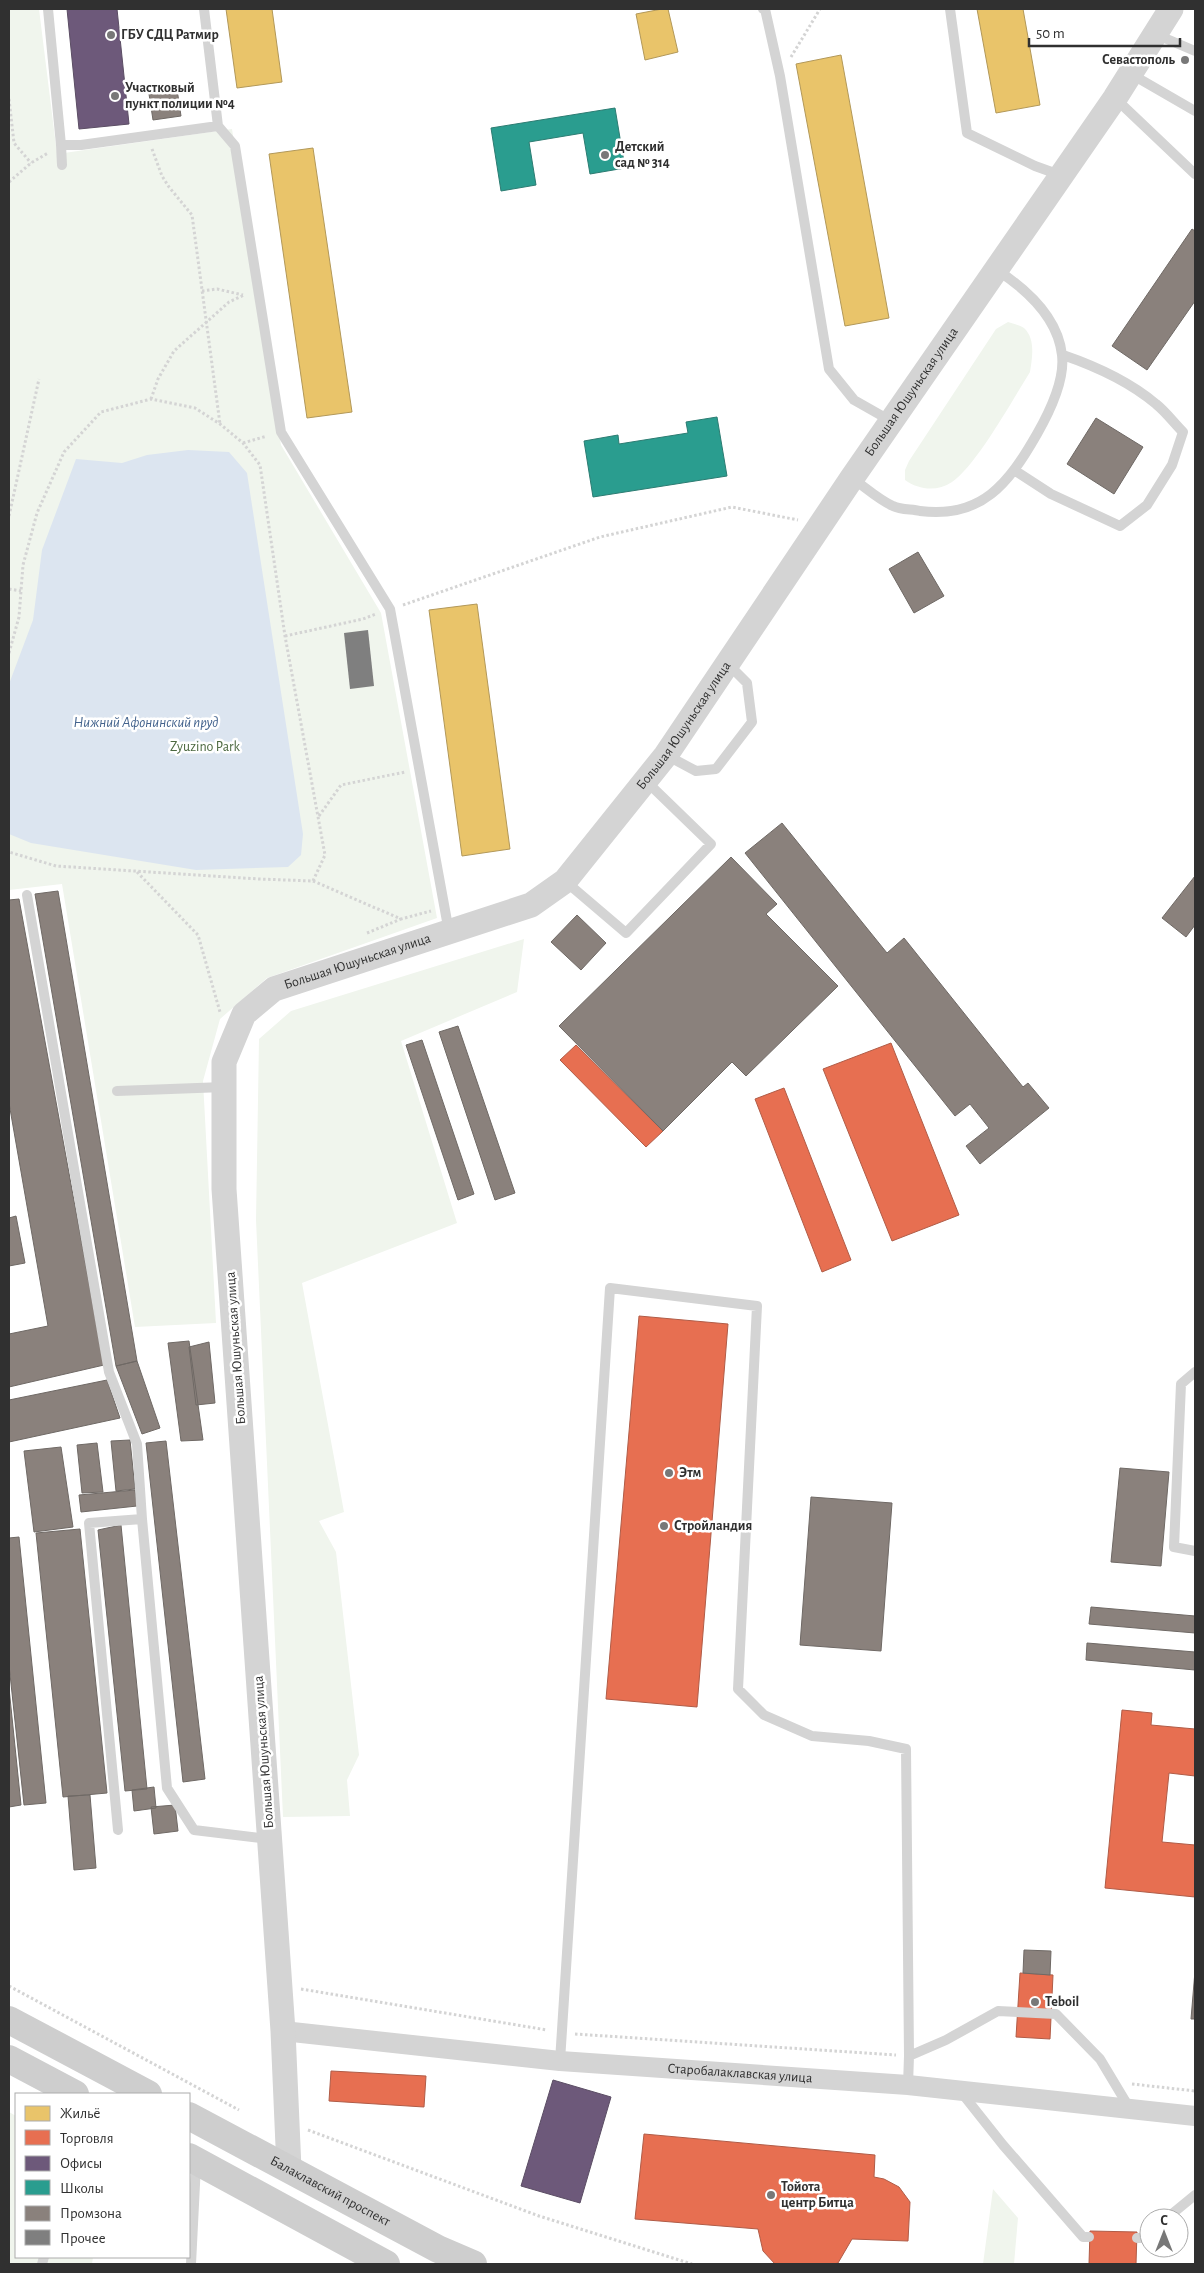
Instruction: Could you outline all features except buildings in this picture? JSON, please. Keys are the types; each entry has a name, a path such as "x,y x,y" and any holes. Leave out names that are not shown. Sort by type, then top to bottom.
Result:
{"main road":[{"path":"9,2020 146,2093"},
{"path":"9,2059 67,2092"},
{"name":"Балаклавский проспект","path":"190,2117 438,2249 473,2264"},
{"path":"192,2159 386,2264"}],"street":[{"name":"Большая Юшуньская улица","path":"289,2169 283,2031 224,1190 224,1062 244,1014 274,989 531,905 565,881 666,755 852,478 1115,98 1171,9"},
{"name":"Старобалаклавская улица","path":"283,2031 560,2060 908,2085 1195,2116"}],"lane":[{"path":"48,9 62,165"},
{"path":"204,9 218,126 235,146 281,432 390,609 446,907 449,932"},
{"path":"762,9 765,9 780,76 829,370 854,400 892,421"},
{"path":"950,9 967,133 1034,166 1060,175"},
{"path":"1156,34 1190,50 1195,58"},
{"path":"1130,74 1195,111"},
{"path":"1115,98 1195,174"},
{"path":"61,145 81,145 218,126"},
{"path":"852,478 894,507 937,513 970,506 995,493 1014,470 1048,415 1059,384 1063,355 1056,331 1036,301 1017,283 997,270"},
{"path":"1014,470 1051,494 1120,526 1147,505 1172,465 1183,432 1157,404 1125,383 1063,355"},
{"path":"666,755 696,770 716,769 752,722 747,683 728,663"},
{"path":"565,881 626,933 711,844 646,781"},
{"path":"27,895 109,1372 137,1444 142,1519 167,1788 194,1830 270,1839"},
{"path":"117,1091 224,1087"},
{"path":"560,2060 610,1288 757,1306 738,1689 764,1715 812,1736 868,1741 906,1749 908,2085"},
{"path":"1195,1372 1181,1384 1174,1548 1195,1551"},
{"path":"118,1830 89,1523 142,1519"},
{"path":"909,2056 946,2040 998,2011 1056,2014 1100,2059 1130,2109"},
{"path":"960,2091 1003,2145 1083,2237 1090,2237"},
{"path":"191,2264 192,2159"},
{"path":"1179,2208 1195,2195"}],"path":[{"path":"780,76 820,9"},
{"path":"9,99 14,143 31,163"},
{"path":"9,182 31,163 61,145"},
{"path":"152,149 162,176 192,215 220,424"},
{"path":"202,291 217,290 244,295 252,294"},
{"path":"151,399 158,379 174,351 229,302 244,295"},
{"path":"9,516 39,379"},
{"path":"9,653 15,634 23,566 37,513 64,452 101,412 151,399 195,408 220,424 243,444 260,465 285,636 325,855 313,881"},
{"path":"243,444 281,432"},
{"path":"285,636 363,619 600,537 723,509 732,507 799,520"},
{"path":"9,589 21,591"},
{"path":"9,632 15,634"},
{"path":"318,817 341,785 420,770"},
{"path":"9,852 56,866 259,880 313,881 401,920 446,907"},
{"path":"137,871 198,935 221,1013"},
{"path":"9,1986 239,2110"},
{"path":"280,1986 561,2033 909,2056"},
{"path":"1114,2083 1195,2091"},
{"path":"300,2127 539,2216 692,2264"}],"green space":[{"name":"Zyuzino Park","path":"9,9 39,9 57,154 232,129 281,445 381,613 437,918 267,978 220,1019 203,1081 216,1323 135,1327 62,884 9,890"},
{"path":"1008,322 1024,328 1028,333 1032,343 1032,361 1030,372 994,431 972,462 952,482 940,487 922,488 905,480 905,470 909,461 996,329"},
{"path":"524,939 517,992 401,1041 457,1223 302,1283 344,1512 319,1521 336,1552 359,1755 347,1780 350,1816 283,1817 256,1220 259,1039 291,1011"},
{"path":"9,2112 15,2115 15,2258 93,2258 92,2264 9,2264"},
{"path":"993,2189 1018,2218 1014,2264 983,2264"}],"water":[{"name":"Нижний Афонинский пруд","path":"188,450 229,452 247,473 303,834 301,855 288,867 196,870 31,843 9,834 9,684 33,620 42,550 76,459 122,463 147,455"}],"place":[{"name":"ГБУ СДЦ Ратмир","path":"111,35"},
{"name":"Севастополь","path":"1185,60"},
{"name":"Участковый пункт полиции №4","path":"115,96"},
{"name":"Детский сад № 314","path":"605,155"},
{"name":"Этм","path":"669,1473"},
{"name":"Стройландия","path":"664,1526"},
{"name":"Teboil","path":"1035,2002"},
{"name":"Тойота центр Битца","path":"771,2195"}]}
